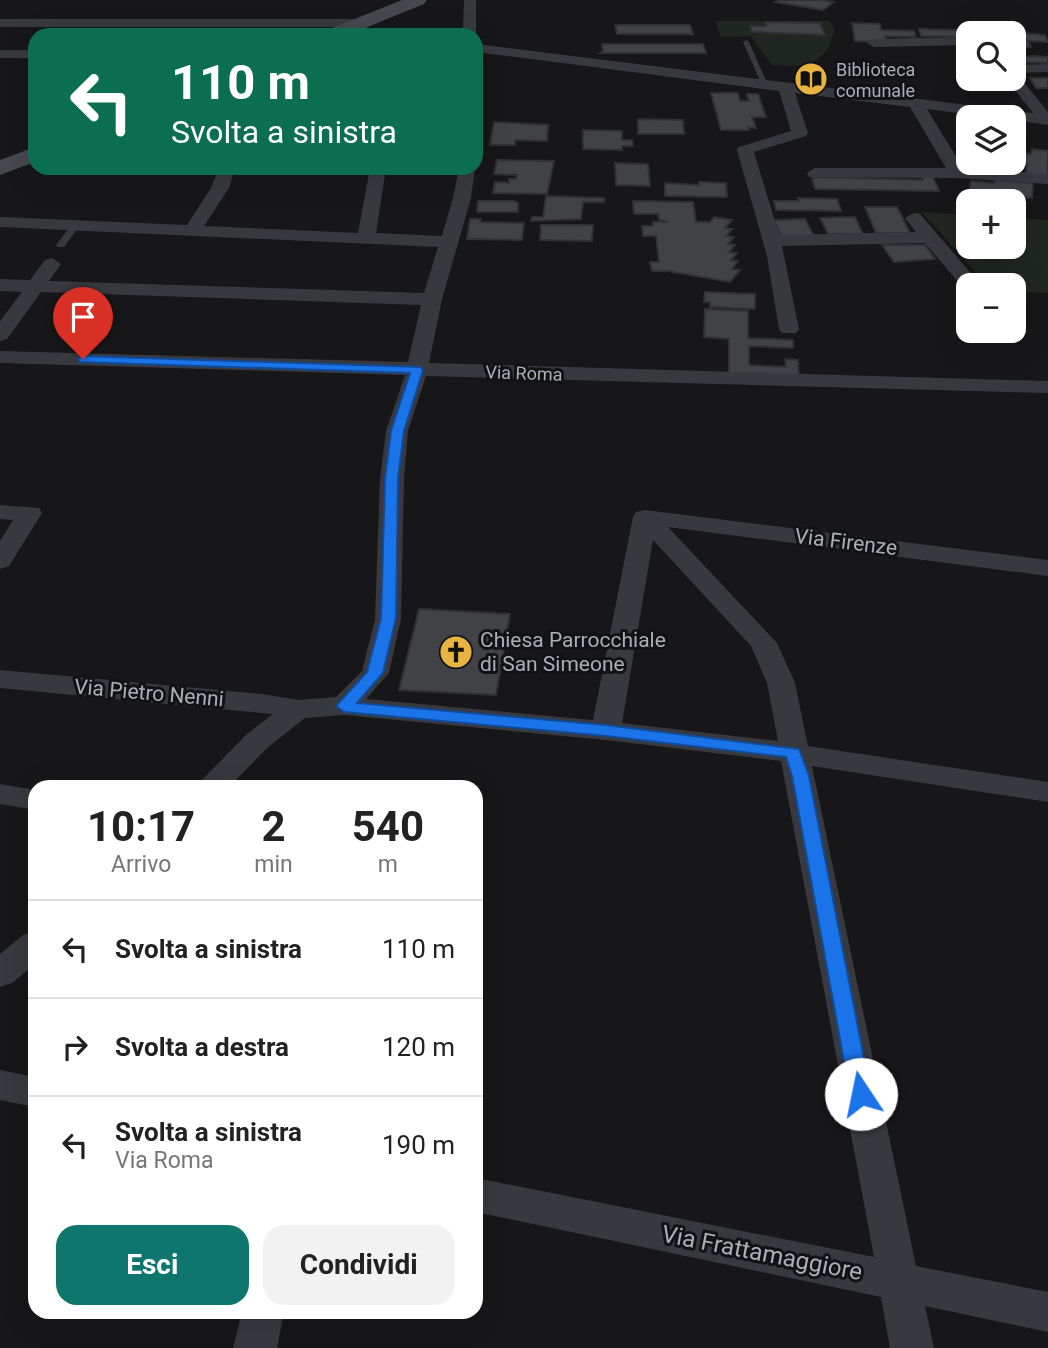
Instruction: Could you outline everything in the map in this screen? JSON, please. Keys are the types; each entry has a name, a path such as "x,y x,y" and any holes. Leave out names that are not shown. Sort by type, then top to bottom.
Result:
{"main road":[{"path":"368,28 418,0"},
{"path":"0,146 28,145"},
{"path":"0,168 28,157"}],"street":[{"path":"470,0 470,28"},
{"path":"0,23 305,28"},
{"path":"874,43 956,35"},
{"path":"483,49 1047,120"},
{"path":"0,54 28,54"},
{"path":"1026,54 1048,54"},
{"path":"1026,69 1048,68"},
{"path":"785,86 800,133 745,150 772,242 789,329"},
{"path":"1024,91 1047,120"},
{"path":"915,102 956,171"},
{"path":"815,173 956,173"},
{"path":"192,230 220,188 225,175"},
{"path":"366,239 377,175"},
{"path":"344,706 375,673 388,618 392,479 397,431 417,370 432,299 462,198 466,175"},
{"path":"987,175 1048,179"},
{"path":"914,218 961,273"},
{"path":"0,222 448,242"},
{"path":"772,242 930,237"},
{"path":"0,335 52,264"},
{"path":"0,285 432,299"},
{"name":"Via Roma","path":"0,356 1048,387"},
{"path":"0,512 30,513 0,561"},
{"path":"606,731 645,517"},
{"path":"645,517 763,643 781,683 912,1348"},
{"name":"Via Firenze","path":"645,517 1048,568"},
{"name":"Via Pietro Nenni","path":"0,679 262,703 298,709 344,706 606,731 793,753 1048,792"},
{"path":"217,780 257,741 298,709"},
{"path":"0,794 28,799"},
{"path":"0,974 28,950"},
{"path":"0,1085 28,1091"},
{"name":"Via Frattamaggiore","path":"483,1196 1048,1312"},
{"path":"255,1348 261,1319"}],"lane":[{"path":"746,42 765,83"},
{"path":"61,244 76,225"}],"shaded area":[{"path":"715,21 830,21 835,31 824,54 811,63 772,65 751,36 721,37"},
{"path":"922,212 956,214 956,250"},
{"path":"1026,219 1048,220 1048,293 1026,292 1026,273 976,273 964,259 1026,259"}],"building":[{"path":"775,2 834,2 823,10"},
{"path":"765,22 820,23 825,35 752,32 750,26 766,26"},
{"path":"852,23 880,24 881,30 914,31 916,37 885,36 886,42 855,41"},
{"path":"615,25 690,25 693,34 617,34"},
{"path":"919,29 956,30 956,37 921,36"},
{"path":"1026,33 1045,35 1048,42 1028,41 1031,47 1026,47"},
{"path":"602,44 703,44 706,53 600,53 603,51"},
{"path":"1026,56 1048,57 1048,63 1026,62"},
{"path":"1030,78 1048,78 1048,88 1036,88"},
{"path":"711,93 738,93 740,101 749,101 747,94 758,94 766,117 752,117 756,128 721,130"},
{"path":"638,119 683,120 684,134 638,134"},
{"path":"494,122 548,125 547,141 515,140 515,145 490,145"},
{"path":"583,130 622,131 622,140 632,140 633,146 622,146 622,150 583,149"},
{"path":"1032,149 1048,151 1048,178 1026,176 1026,154 1031,154"},
{"path":"497,160 554,161 547,194 493,193 495,182 509,183 509,179 516,179 517,175 494,174"},
{"path":"615,163 648,164 650,186 616,185"},
{"path":"812,177 923,180 922,177 933,177 939,191 815,189"},
{"path":"995,180 1033,183 1032,198 1026,197 1026,189 970,189 971,181 994,183"},
{"path":"699,182 726,183 727,197 665,196 665,183 699,185"},
{"path":"546,196 604,198 604,202 583,202 581,219 531,221 532,217 543,217"},
{"path":"798,198 837,199 841,211 776,210 774,201 799,201"},
{"path":"478,201 514,201 518,203 518,212 477,212"},
{"path":"633,201 693,202 696,222 710,222 714,217 732,220 725,228 732,229 726,236 734,237 728,244 735,245 729,252 737,253 731,260 738,261 732,269 740,270 730,282 668,271 652,271 650,262 659,262 656,236 643,236 642,226 653,226 653,222 668,222 659,220 658,214 634,214"},
{"path":"865,207 897,207 910,233 876,233"},
{"path":"855,217 863,234 828,234 820,218"},
{"path":"470,219 481,219 480,222 524,223 522,240 467,239"},
{"path":"805,219 814,236 781,237 774,220"},
{"path":"541,225 593,225 592,241 540,240"},
{"path":"882,245 925,245 935,259 894,262"},
{"path":"705,292 755,294 755,309 710,307 710,302 704,302"},
{"path":"705,309 748,311 748,338 793,340 793,348 749,346 749,365 786,367 785,359 798,360 799,378 729,375 729,339 704,337"},
{"name":"Chiesa Parrocchiale di San Simeone","path":"419,609 510,614 496,695 399,690"}],"place":[{"name":"Biblioteca comunale","path":"811,79"},
{"name":"Chiesa Parrocchiale di San Simeone","path":"456,652"}],"route":[{"path":"83,359 417,370 397,431 392,479 388,618 375,673 364,688 344,706 606,731 793,753 800,776 861,1094"}]}
